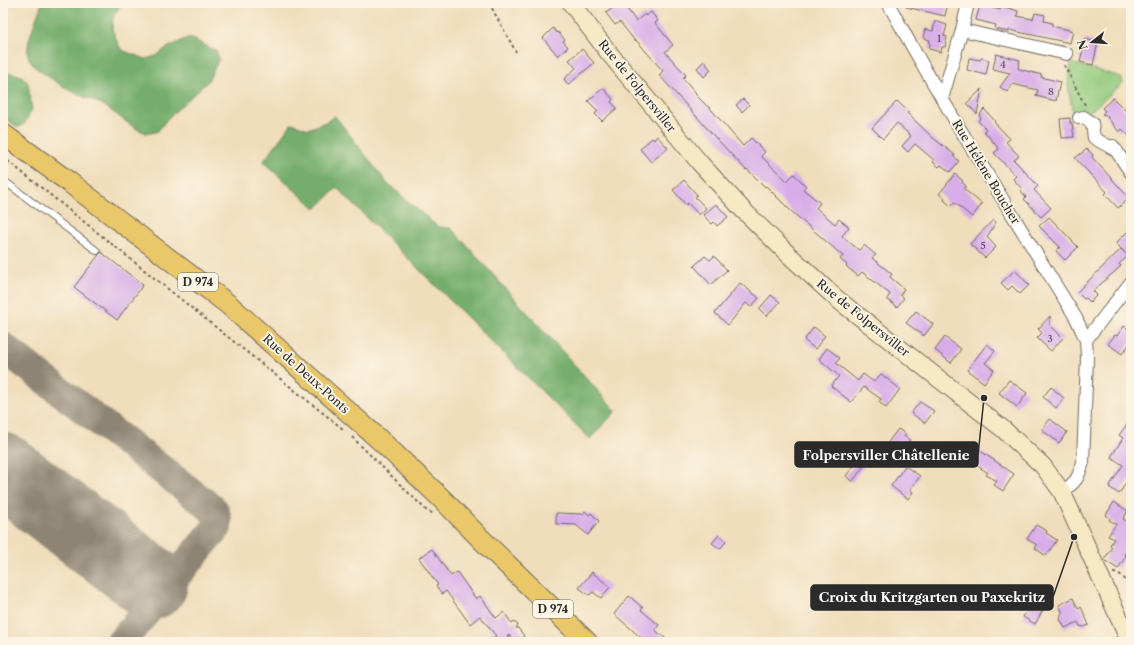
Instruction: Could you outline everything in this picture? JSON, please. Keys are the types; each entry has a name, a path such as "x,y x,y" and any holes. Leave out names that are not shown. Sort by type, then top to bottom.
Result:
{"main road":[{"name":"Rue de Deux-Ponts","path":"3,134 75,187 229,306 382,442 587,642"}],"street":[{"name":"Rue de Folpersviller","path":"571,3 609,54 668,125 749,216 798,264 837,299 1003,429 1043,466 1062,492 1130,642"},
{"name":"Rue Hélène Boucher","path":"888,3 942,99 1076,318 1086,340"},
{"path":"942,99 962,30 968,3"},
{"path":"962,30 1067,54"},
{"path":"1084,119 1092,123 1094,138 1117,151"},
{"path":"1106,136 1131,173"},
{"path":"1062,492 1078,478 1083,462 1087,357 1086,340 1131,282"}],"lane":[{"path":"3,180 97,252"}],"path":[{"path":"489,3 516,52"},
{"path":"1054,51 1062,61 1089,113 1084,119"},
{"path":"3,157 347,432 427,511 437,515"},
{"path":"1099,573 1116,573 1124,577 1131,590"}],"green space":[{"path":"42,3 122,3 113,17 112,29 119,46 124,51 146,59 156,56 165,49 187,38 191,38 216,51 219,59 208,81 167,119 158,131 146,133 137,129 102,104 70,91 37,69 29,59 28,44"},
{"path":"1071,63 1121,77 1123,83 1087,114 1073,115 1068,84"},
{"path":"11,73 23,77 28,83 32,110 25,123 18,128 3,116 3,74"},
{"path":"335,116 387,183 438,227 451,228 616,411 590,439 337,188 316,209 263,162 292,123 308,129 326,122"}],"building":[{"path":"906,3 948,3 945,16 906,7"},
{"path":"618,4 621,9 625,6 636,21 645,14 646,16 651,12 658,21 655,23 673,45 665,52 686,75 683,78 696,93 695,94 709,107 743,146 751,138 765,152 761,156 787,181 794,174 806,186 803,189 820,203 816,208 835,224 839,219 849,227 842,236 859,250 864,245 876,255 872,258 892,274 890,277 904,289 900,295 904,298 897,307 887,299 890,294 862,272 858,276 846,266 847,265 840,259 843,256 791,211 747,169 746,170 714,136 659,75 663,71 636,40 635,41 620,22 615,25 606,13"},
{"path":"980,5 1000,10 1001,6 1018,11 1017,16 1033,19 1035,13 1045,15 1044,21 1052,23 1052,26 1073,31 1070,43 1009,30 1009,32 995,29 996,25 976,20"},
{"path":"935,21 947,25 944,36 947,37 945,47 942,47 941,52 929,49 930,40 923,38 925,29 933,31"},
{"path":"553,28 565,40 563,41 568,47 558,56 543,38"},
{"path":"1085,39 1098,42 1093,65 1080,62"},
{"path":"582,49 594,63 568,85 564,79 576,68 569,60"},
{"path":"996,54 1020,60 1019,69 1042,75 1041,77 1060,82 1056,101 1036,96 1038,90 1012,84 1007,92 1000,87 1010,73 993,69"},
{"path":"969,58 989,60 986,75 967,70"},
{"path":"704,61 711,70 704,77 697,68"},
{"path":"603,88 613,99 611,102 617,108 602,121 595,114 598,111 588,101"},
{"path":"982,89 977,114 967,103"},
{"path":"1113,98 1126,111 1131,107 1131,138 1122,129 1119,132 1108,117 1102,114 1105,111 1102,108"},
{"path":"743,99 749,105 742,112 736,105"},
{"path":"897,101 909,112 907,113 933,138 955,155 953,156 959,161 950,172 941,165 939,167 933,162 934,160 915,144 908,152 902,146 911,136 897,123 883,139 872,128"},
{"path":"984,109 1010,139 1006,142 1019,156 1014,160 1038,186 1034,190 1051,208 1041,217 1024,199 1026,197 1021,191 1022,189 1013,179 1016,176 994,153 999,149 984,131 986,129 978,121 981,118 979,116"},
{"path":"1070,118 1074,137 1062,138 1060,119"},
{"path":"657,136 668,148 651,162 640,149 652,138 654,140"},
{"path":"1087,149 1093,155 1092,157 1129,198 1118,208 1105,194 1107,192 1075,158"},
{"path":"955,174 966,186 964,189 982,204 972,217 954,202 951,206 944,200 945,198 939,194"},
{"path":"684,180 697,195 695,197 706,208 699,215 688,203 686,205 673,190"},
{"path":"716,204 728,217 717,226 714,222 712,224 703,215"},
{"path":"1049,217 1078,247 1065,260 1056,251 1060,247 1039,226"},
{"path":"993,220 996,222 987,237 996,247 985,258 970,244"},
{"path":"1131,228 1131,249 1126,254 1116,243"},
{"path":"1121,249 1128,256 1119,264 1121,266 1093,291 1097,295 1090,302 1086,298 1084,299 1077,292"},
{"path":"101,252 143,285 117,320 74,287"},
{"path":"705,256 710,260 714,256 727,270 711,285 694,266"},
{"path":"1015,270 1029,285 1020,294 1012,286 1008,290 1001,283"},
{"path":"740,283 759,298 751,307 746,303 728,325 715,313"},
{"path":"771,295 780,302 767,316 759,309"},
{"path":"916,311 933,324 924,336 906,323"},
{"path":"1050,316 1050,325 1063,338 1051,351 1037,338 1042,333 1038,329"},
{"path":"1124,326 1131,331 1131,342 1122,354 1108,344 1115,335 1117,336"},
{"path":"814,327 825,336 815,349 804,340"},
{"path":"945,337 961,349 951,363 935,350"},
{"path":"987,344 995,351 985,363 994,370 984,383 967,370"},
{"path":"827,348 840,358 836,363 858,381 863,374 874,382 881,374 900,389 886,408 879,402 881,399 864,387 851,402 831,386 839,376 819,359"},
{"path":"1009,380 1027,393 1017,407 999,393"},
{"path":"1051,387 1064,398 1056,408 1043,397"},
{"path":"920,402 934,411 925,423 911,413"},
{"path":"1050,419 1067,432 1059,443 1042,430"},
{"path":"1131,419 1131,475 1119,494 1109,487 1123,465 1111,457 1123,438 1119,435"},
{"path":"898,429 906,434 904,436 910,440 898,456 893,452 891,455 883,449"},
{"path":"979,450 1014,474 1003,491 994,485 997,481 986,475 988,473 972,462"},
{"path":"861,457 867,462 852,482 846,476"},
{"path":"905,466 920,476 910,490 913,492 908,499 891,486"},
{"path":"1114,502 1128,511 1123,519 1131,524 1131,544 1118,569 1104,560 1112,547 1110,545 1114,539 1108,536 1116,524 1109,520 1110,518 1106,515"},
{"path":"585,511 589,515 591,513 599,521 588,535 576,525 556,524 556,513 583,514"},
{"path":"1036,525 1047,531 1046,533 1057,540 1046,556 1035,548 1037,545 1027,539"},
{"path":"719,535 726,541 720,549 712,543"},
{"path":"432,549 451,576 457,572 476,599 480,596 496,618 504,612 512,624 514,622 518,625 516,628 518,628 524,636 517,642 515,642 509,635 502,642 488,642 496,636 480,616 470,624 446,591 442,594 436,586 438,585 419,558"},
{"path":"592,572 610,587 601,598 593,592 589,595 579,588"},
{"path":"629,596 643,608 641,610 659,625 655,630 670,642 646,642 614,614"},
{"path":"1035,596 1047,603 1035,624 1023,617"},
{"path":"1073,598 1078,608 1081,607 1089,625 1084,627 1080,626 1078,622 1065,628 1060,619 1062,611 1059,605"}],"taxiway":[{"path":"3,347 214,510 217,519 217,527 121,642"}],"runway":[{"path":"3,470 151,583"}],"place":[{"name":"Folpersviller Châtellenie","path":"984,398"},
{"name":"Croix du Kritzgarten ou Paxekritz","path":"1074,537"}]}
